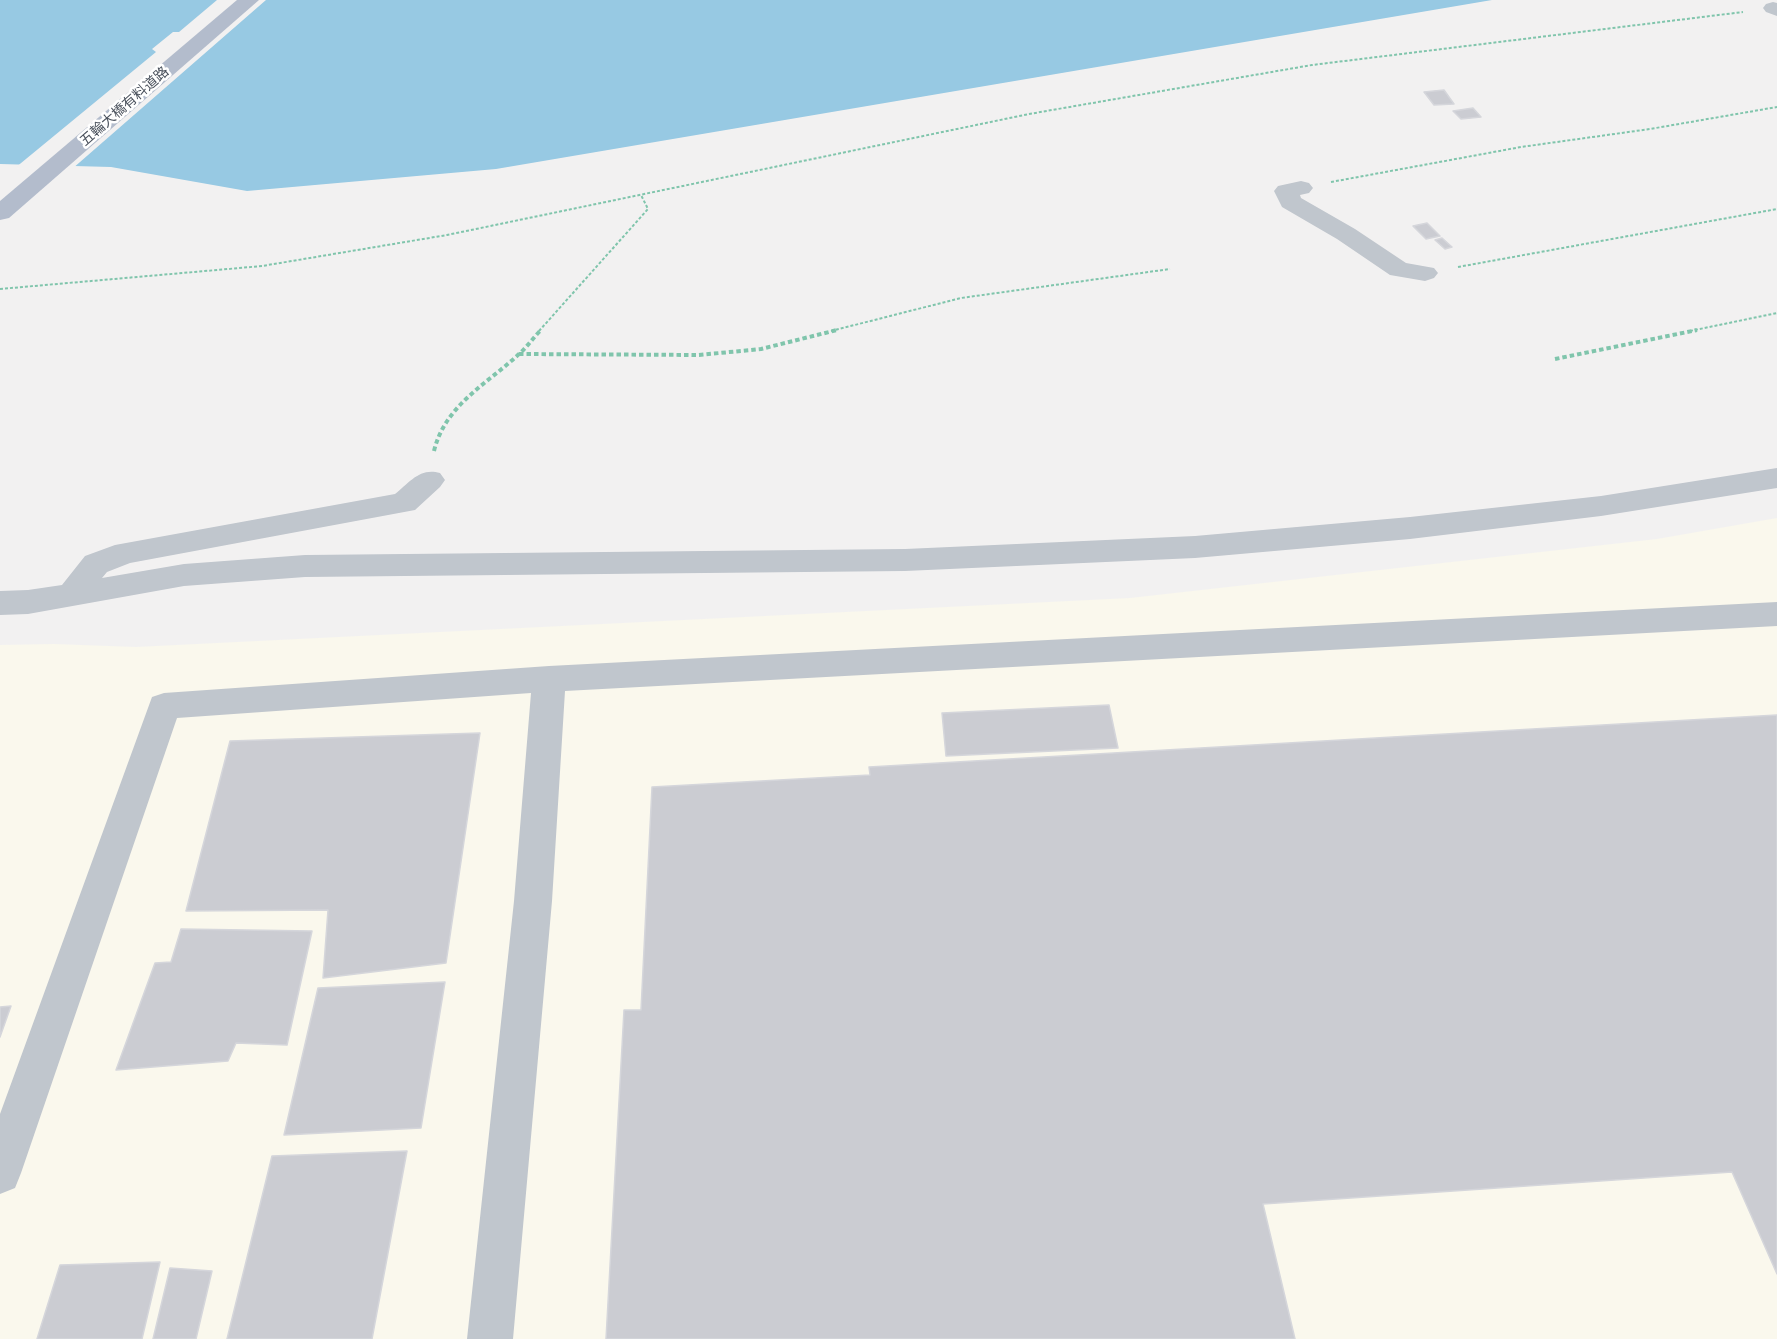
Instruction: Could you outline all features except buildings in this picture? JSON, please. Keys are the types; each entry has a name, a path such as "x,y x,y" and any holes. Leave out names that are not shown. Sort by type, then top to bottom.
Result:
{"main road":[{"name":"五輪大橋有料道路","path":"0,213 249,0"}],"street":[{"path":"1301,188 1286,191 1290,202 1346,234 1399,270 1425,273"},
{"path":"0,603 28,602 184,575 305,566 905,560 1195,547 1410,528 1601,506 1777,478"},
{"path":"72,594 96,564 126,553 404,503 430,480"},
{"path":"0,1173 164,706 549,679 1777,614"},
{"path":"490,1339 533,901 549,679"}],"path":[{"path":"0,289 262,266 447,235 1029,114 1312,65 1775,9"},
{"path":"1301,188 1521,147 1650,129 1777,107"},
{"path":"430,480 438,434 463,400 519,354 648,209 641,195"},
{"path":"1425,273 1777,209"},
{"path":"519,354 699,355 761,349 961,298 1170,269"},
{"path":"1555,359 1777,313"}],"shaded area":[{"path":"1777,518 1777,1339 0,1339 0,645 136,647 1130,598 1657,539"}],"water":[{"path":"0,0 1492,0 496,169 247,191 111,167 0,164"}],"pier":[{"path":"217,0 266,0 72,169 15,168 156,52 152,49 173,32 179,32"}]}
